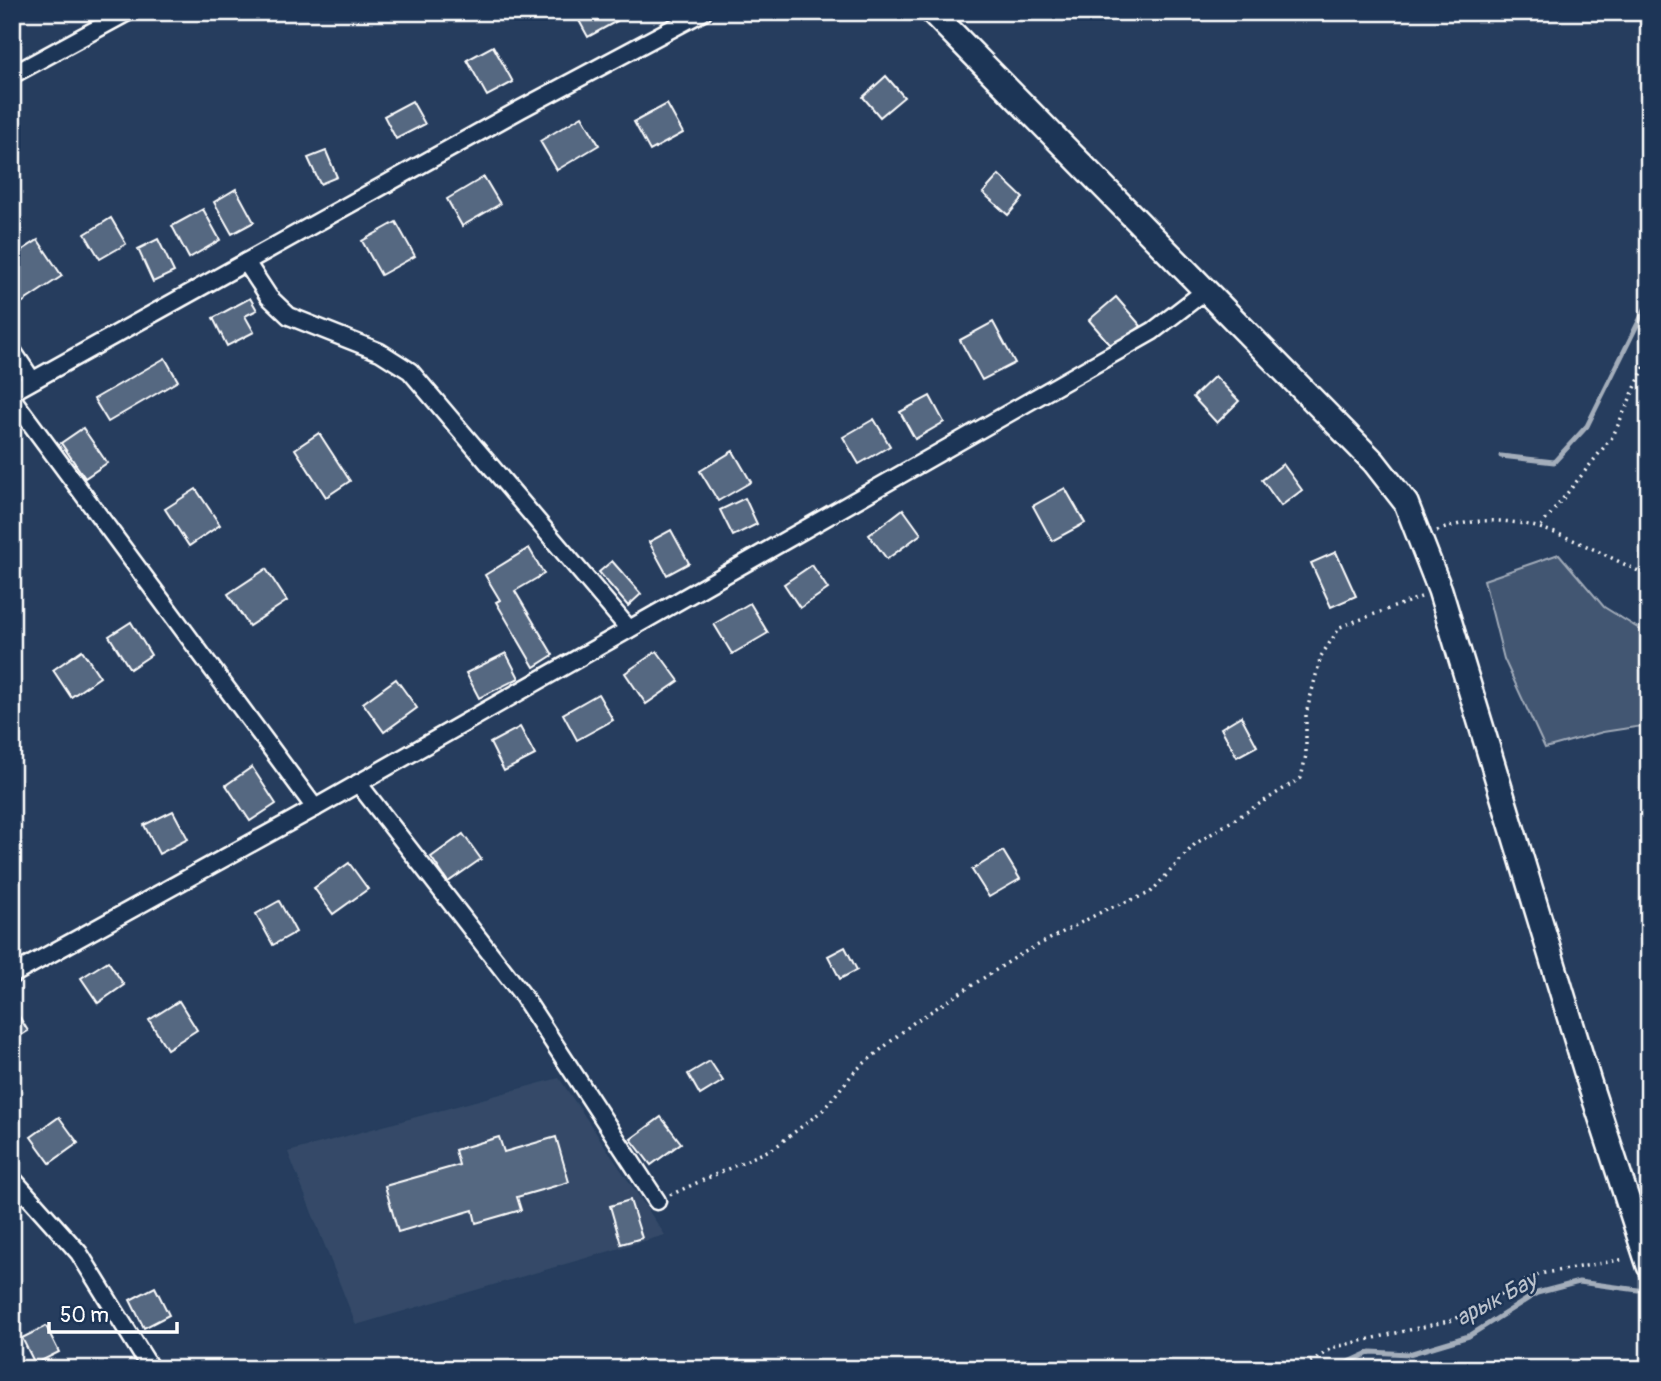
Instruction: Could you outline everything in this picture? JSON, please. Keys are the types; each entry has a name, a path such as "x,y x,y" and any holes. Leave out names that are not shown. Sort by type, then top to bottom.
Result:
{"main road":[{"path":"932,12 1374,462 1406,503 1422,537 1440,590 1589,1082 1647,1261"}],"street":[{"path":"12,75 128,12"},
{"path":"12,392 703,12"},
{"path":"246,262 270,297 289,316 380,352 410,371 629,629"},
{"path":"12,975 315,808 1153,331 1205,291"},
{"path":"12,351 32,380"},
{"path":"12,398 315,808"},
{"path":"358,783 520,993 657,1200"},
{"path":"12,1178 79,1253 151,1369"}],"path":[{"path":"1541,526 1613,436 1649,357"},
{"path":"1422,537 1459,523 1495,519 1541,526 1649,576"},
{"path":"657,1200 774,1149 824,1110 855,1070 913,1023 1021,954 1107,909 1150,893 1195,844 1301,778 1306,755 1306,714 1321,656 1340,627 1440,590"},
{"path":"1298,1369 1335,1347 1453,1320 1539,1274 1647,1261"}],"shaded area":[{"path":"1559,554 1604,607 1649,635 1649,725 1603,732 1545,748 1504,659 1484,580"},
{"path":"559,1078 665,1235 356,1325 288,1152"}],"building":[{"path":"580,12 612,12 617,21 588,37 576,15"},
{"path":"493,46 513,82 487,96 467,60"},
{"path":"886,76 904,97 880,117 863,97"},
{"path":"412,101 425,124 396,139 384,116"},
{"path":"667,104 683,133 650,151 634,122"},
{"path":"582,116 599,145 557,170 540,141"},
{"path":"326,151 337,177 320,184 308,158"},
{"path":"999,175 1023,198 1008,215 983,193"},
{"path":"484,177 500,204 462,226 447,199"},
{"path":"236,189 254,222 232,234 214,202"},
{"path":"203,209 220,240 189,258 172,226"},
{"path":"111,218 126,244 100,259 85,234"},
{"path":"396,222 415,256 381,275 362,241"},
{"path":"158,239 174,272 153,282 138,249"},
{"path":"38,240 62,276 17,306 12,299 12,257"},
{"path":"1116,297 1141,326 1114,349 1089,320"},
{"path":"250,298 257,310 245,316 254,332 227,346 213,318"},
{"path":"993,322 1015,363 982,380 960,340"},
{"path":"165,358 178,381 108,422 94,399"},
{"path":"1215,376 1239,401 1217,423 1193,397"},
{"path":"930,396 944,422 915,439 900,412"},
{"path":"874,419 890,446 859,464 843,437"},
{"path":"83,428 107,463 85,478 61,443"},
{"path":"319,433 350,481 326,497 295,449"},
{"path":"733,451 751,482 718,501 700,471"},
{"path":"1283,464 1302,490 1281,506 1262,480"},
{"path":"1065,488 1085,523 1052,541 1033,506"},
{"path":"196,489 220,525 189,546 165,509"},
{"path":"745,498 757,524 733,536 720,510"},
{"path":"903,509 921,534 887,559 869,535"},
{"path":"671,530 689,563 667,575 649,542"},
{"path":"529,548 544,574 515,591 553,655 534,667 496,602 500,600 485,575"},
{"path":"1336,552 1356,596 1331,607 1311,563"},
{"path":"612,561 641,594 628,606 599,572"},
{"path":"812,565 828,589 800,608 784,584"},
{"path":"266,569 287,601 249,626 228,594"},
{"path":"750,603 768,633 732,654 714,624"},
{"path":"131,622 151,655 130,669 109,636"},
{"path":"82,650 100,677 71,697 53,670"},
{"path":"657,651 679,681 646,704 625,673"},
{"path":"506,653 519,678 479,698 466,673"},
{"path":"396,679 417,708 384,732 363,703"},
{"path":"598,694 613,720 577,740 563,714"},
{"path":"1241,716 1257,746 1237,757 1221,728"},
{"path":"520,727 535,755 504,771 490,743"},
{"path":"252,767 276,804 250,821 226,785"},
{"path":"173,811 188,839 159,854 144,825"},
{"path":"463,834 481,859 448,882 431,857"},
{"path":"1003,851 1020,879 989,897 972,870"},
{"path":"349,863 368,889 333,914 314,888"},
{"path":"279,901 296,932 273,945 256,914"},
{"path":"845,947 857,970 840,979 828,956"},
{"path":"108,961 124,985 98,1003 81,978"},
{"path":"179,1001 197,1030 167,1049 149,1020"},
{"path":"14,1008 28,1031 12,1041 12,1010"},
{"path":"710,1061 723,1081 700,1095 688,1074"},
{"path":"59,1117 78,1143 50,1163 31,1137"},
{"path":"661,1117 681,1143 651,1165 631,1139"},
{"path":"499,1137 504,1152 556,1137 569,1182 517,1197 521,1210 476,1223 473,1210 398,1232 385,1186 459,1165 455,1150"},
{"path":"630,1200 642,1238 621,1244 610,1206"},
{"path":"155,1287 169,1315 144,1328 130,1300"},
{"path":"46,1326 59,1352 35,1364 22,1338"}],"waterway":[{"path":"1501,456 1554,462 1587,426 1649,301"},
{"name":"арык Бау","path":"1334,1369 1371,1352 1409,1354 1469,1336 1537,1293 1579,1282 1638,1290"}]}
